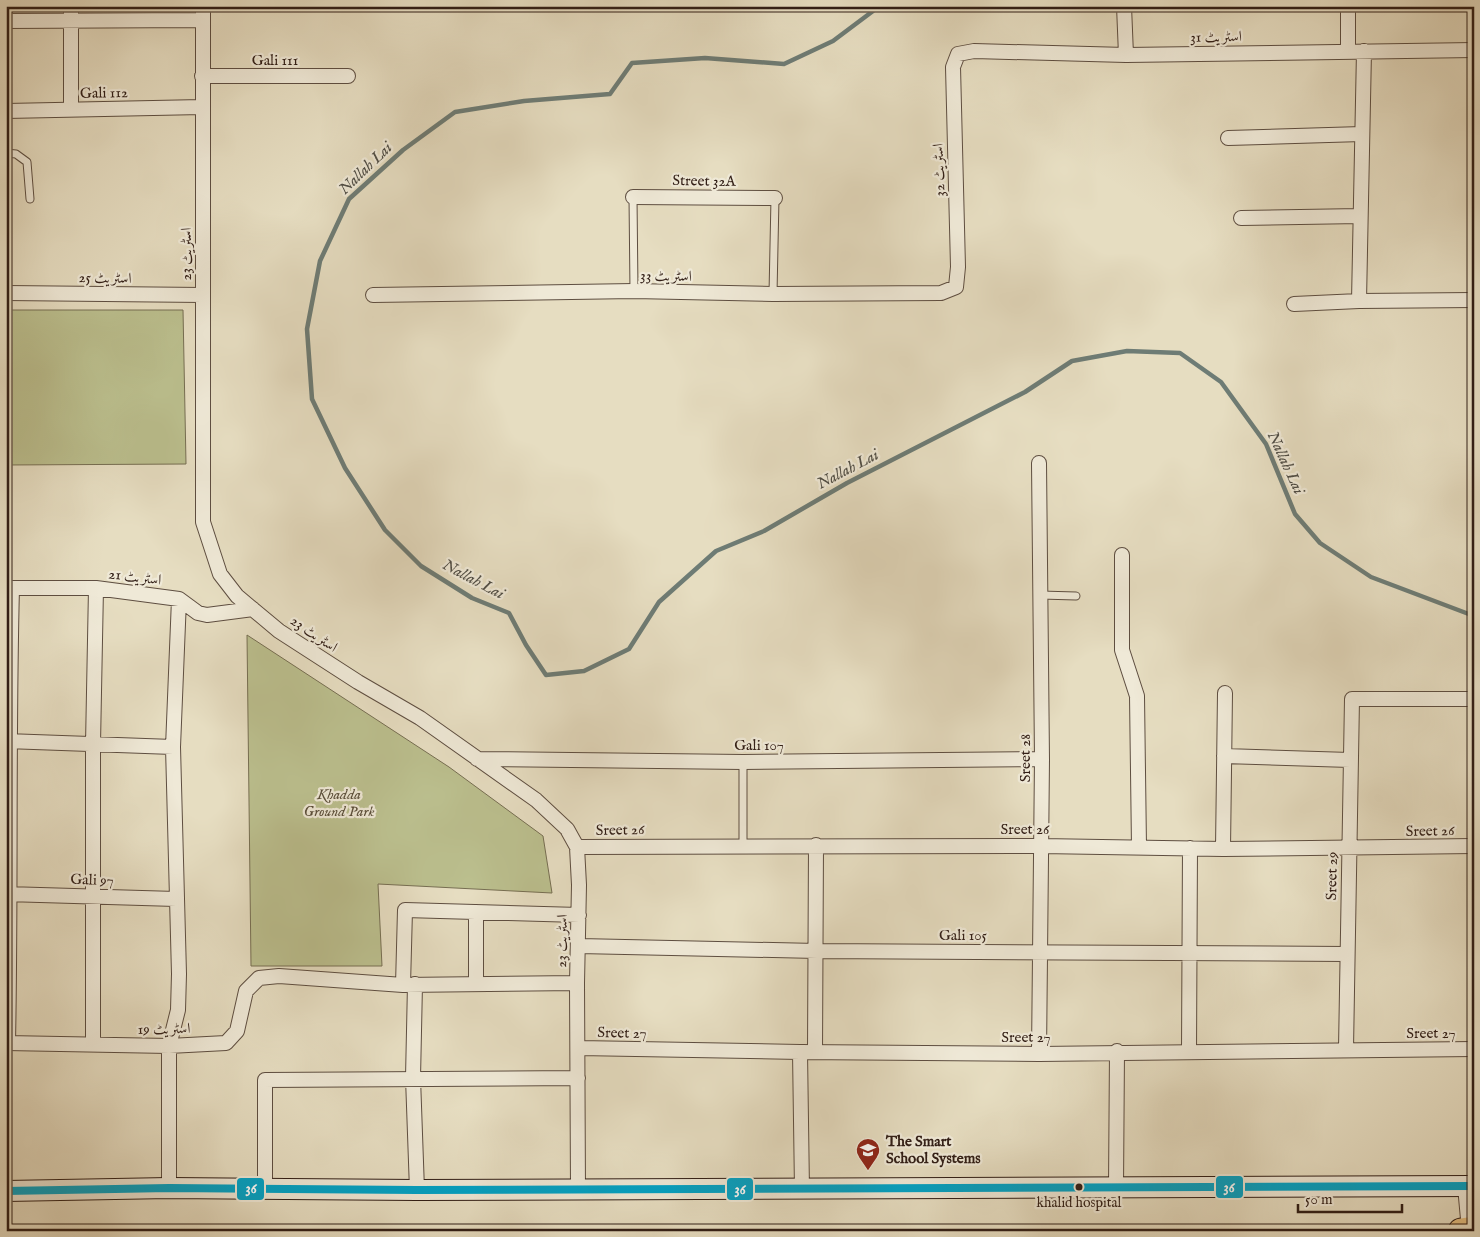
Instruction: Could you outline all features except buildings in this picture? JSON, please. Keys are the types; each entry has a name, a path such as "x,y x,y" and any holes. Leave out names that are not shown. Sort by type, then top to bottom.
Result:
{"main road":[{"path":"6,1190 169,1188 265,1190 802,1190 1469,1186"}],"street":[{"path":"71,6 72,110"},
{"path":"1124,6 1126,54"},
{"path":"1348,6 1348,52"},
{"path":"6,21 71,22 202,13"},
{"name":"اسٹریٹ 23","path":"202,13 203,522 220,574 237,596 279,631 358,682 420,718 536,800 567,830 577,847 579,915 577,983 579,1048 578,1189"},
{"name":"اسٹریٹ 31","path":"958,54 974,51 1126,54 1474,50"},
{"path":"1358,302 1364,51"},
{"name":"اسٹریٹ 32","path":"956,287 958,267 953,67 958,54"},
{"name":"Gali 111","path":"202,76 348,76"},
{"name":"Gali 112","path":"6,111 202,107"},
{"path":"1228,138 1362,134"},
{"name":"Street 32A","path":"632,197 775,198"},
{"path":"1241,218 1360,216"},
{"name":"اسٹریٹ 33","path":"373,294 634,291 773,294 941,293 956,287"},
{"name":"اسٹریٹ 25","path":"6,293 203,295"},
{"path":"1294,304 1474,300"},
{"name":"Sreet 28","path":"1039,1054 1042,759 1040,463"},
{"path":"1122,555 1122,650 1137,696 1139,847"},
{"path":"7,1043 9,588"},
{"name":"اسٹریٹ 21","path":"9,588 96,588 178,599 198,613 207,615 253,609"},
{"path":"94,1045 93,744 96,588"},
{"path":"169,1188 169,1046 178,1010 179,936 176,899 173,747 178,599"},
{"path":"1223,849 1225,693"},
{"name":"Sreet 29","path":"1346,1049 1351,703 1355,698 1474,700"},
{"path":"7,741 173,747"},
{"path":"1224,756 1350,760"},
{"name":"Gali 107","path":"477,759 743,762 1042,759"},
{"path":"815,1051 816,845"},
{"name":"Sreet 26","path":"577,847 816,845 1223,849 1474,846"},
{"path":"1189,1052 1190,848"},
{"name":"Gali 97","path":"8,894 176,899"},
{"path":"417,1190 405,910 579,915"},
{"path":"476,912 476,984"},
{"name":"Gali 105","path":"579,946 816,951 1347,954"},
{"name":"اسٹریٹ 19","path":"7,1043 169,1046 226,1043 237,1031 246,991 259,978 279,976 409,984 577,983"},
{"name":"Sreet 27","path":"579,1048 1039,1054 1117,1051 1474,1049"},
{"path":"1116,1187 1117,1051"},
{"path":"800,1052 802,1190"},
{"path":"265,1190 265,1080 578,1078"},
{"path":"1468,1230 1469,1186"}],"lane":[{"path":"6,153 16,154 27,162 30,199"},
{"path":"632,197 634,291"},
{"path":"773,294 775,198"},
{"path":"1040,595 1076,596"},
{"path":"743,762 743,845"}],"green space":[{"path":"6,310 183,310 186,464 6,465"},
{"name":"Khadda Ground Park","path":"247,635 449,767 543,836 552,893 378,884 382,966 251,966"}],"waterway":[{"name":"Nallah Lai","path":"873,6 873,11 833,41 784,64 705,58 632,63 610,94 524,101 455,112 403,150 349,199 320,261 307,329 312,399 345,468 385,530 421,566 472,598 509,613 526,645 546,675 584,671 629,649 659,602 716,551 764,531 847,483 1025,392 1072,361 1127,351 1180,353 1221,382 1266,444 1295,514 1320,543 1371,577 1474,616"}],"transit line":[{"name":"36","path":"6,1191 169,1188 417,1190 1474,1186"}],"place":[{"name":"The Smart School Systems","path":"868,1171"},
{"name":"khalid hospital","path":"1079,1187"}]}
